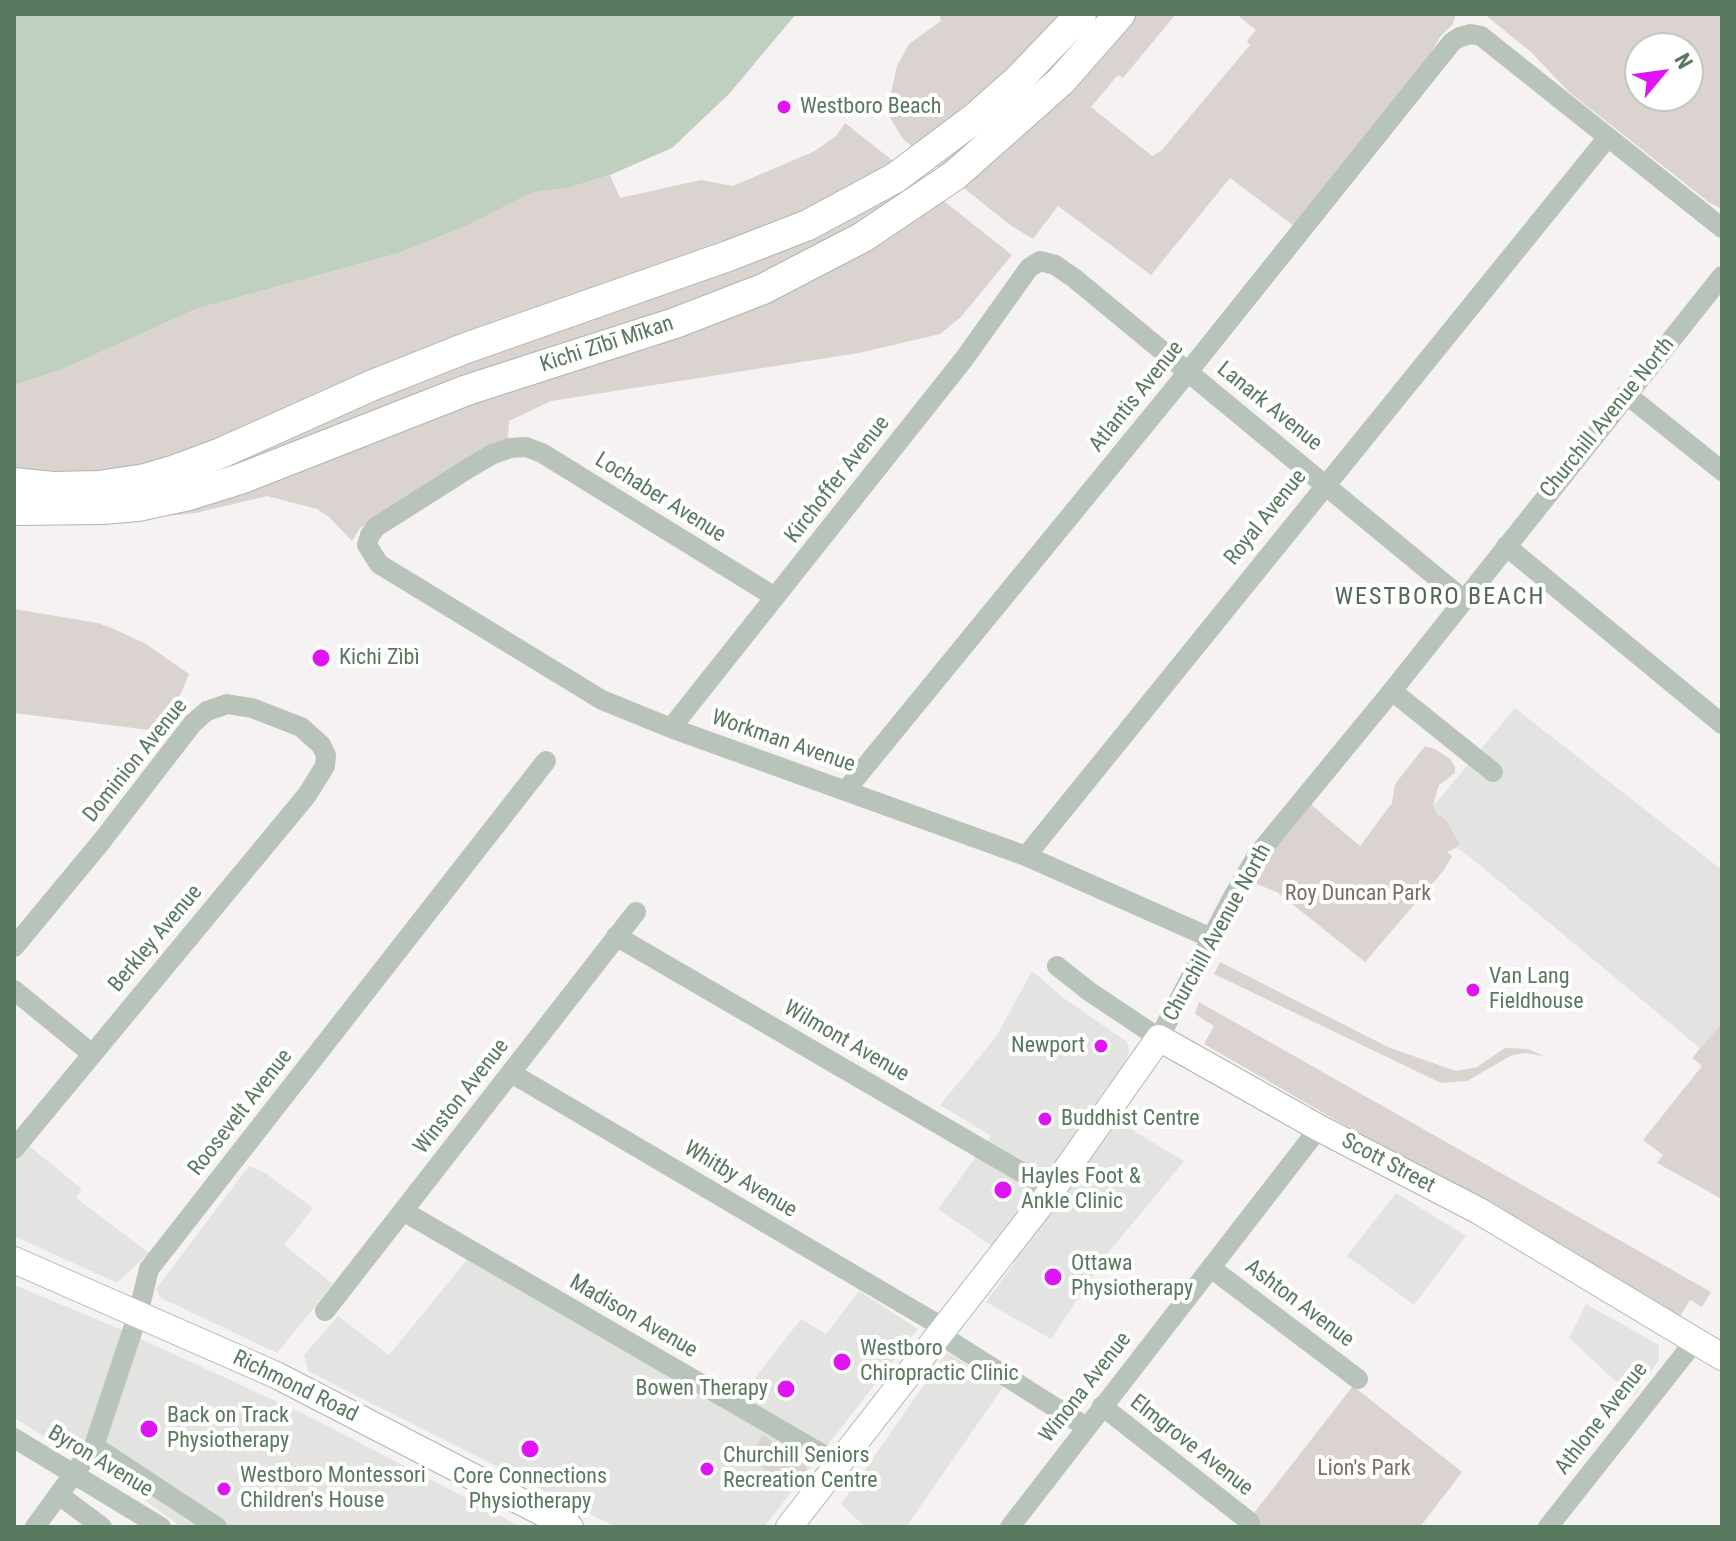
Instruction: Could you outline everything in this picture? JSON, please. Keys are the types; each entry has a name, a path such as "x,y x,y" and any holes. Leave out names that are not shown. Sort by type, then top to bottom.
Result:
{"highway":[{"name":"Kichi Zībī Mīkan","path":"14,483 53,487 115,485 184,467 441,358 784,235 846,206 918,161 1001,96 1081,14"},
{"name":"Kichi Zībī Mīkan","path":"14,510 89,510 138,506 189,495 240,479 467,390 675,323 741,298 825,259 944,183 1061,81 1120,14"}],"main road":[{"name":"Churchill Avenue North","path":"789,1527 1052,1190 1159,1038"},
{"name":"Scott Street","path":"1159,1038 1319,1128 1479,1211 1722,1357"},
{"name":"Richmond Road","path":"14,1260 276,1375 570,1527"}],"street":[{"name":"Atlantis Avenue","path":"846,790 1188,372 1452,42 1464,35 1481,36 1608,137"},
{"path":"1608,137 1722,228"},
{"name":"Royal Avenue","path":"1026,856 1608,137"},
{"name":"Lanark Avenue","path":"1040,261 1055,265 1074,278 1463,599"},
{"name":"Kirchoffer Avenue","path":"671,728 964,359 1029,268 1040,261"},
{"name":"Churchill Avenue North","path":"1159,1038 1251,863 1722,276"},
{"path":"1626,394 1722,471"},
{"name":"Lochaber Avenue","path":"518,446 542,453 775,597"},
{"name":"Workman Avenue","path":"518,446 493,454 376,527 367,545 379,564 602,700 671,728 1026,856 1211,938"},
{"path":"1506,546 1722,724"},
{"path":"1392,691 1493,772"},
{"name":"Dominion Avenue","path":"14,947 101,842 193,723 207,711 221,705 240,704 286,719 313,736 326,755"},
{"name":"Berkley Avenue","path":"14,1149 307,795 325,766 326,755"},
{"name":"Roosevelt Avenue","path":"35,1527 94,1446 138,1314 149,1269 546,761"},
{"name":"Winston Avenue","path":"325,1311 636,912"},
{"name":"Wilmont Avenue","path":"616,936 1052,1190"},
{"name":"Scott Street","path":"1057,966 1159,1038"},
{"path":"14,990 91,1053"},
{"name":"Whitby Avenue","path":"511,1073 942,1331 1086,1427"},
{"name":"Winona Avenue","path":"1010,1527 1319,1128"},
{"name":"Madison Avenue","path":"403,1211 839,1464"},
{"name":"Ashton Avenue","path":"1211,1268 1358,1379"},
{"name":"Athlone Avenue","path":"1548,1527 1695,1341"},
{"name":"Elmgrove Avenue","path":"1102,1406 1250,1522"},
{"name":"Byron Avenue","path":"14,1438 161,1527"},
{"path":"94,1446 217,1527"},
{"path":"59,1495 102,1527"}],"shaded area":[{"path":"14,14 796,14 729,94 672,148 610,175 571,187 531,193 470,224 399,253 196,309 61,370 14,385"},
{"path":"1515,708 1722,870 1722,1023 1701,1049 1476,862 1421,821"},
{"path":"1032,971 1065,999 1127,1042 1129,1052 1126,1062 1098,1099 1127,1127 1184,1161 1108,1253 1051,1339 986,1302 1015,1262 938,1209 991,1136 940,1105 996,1037"},
{"path":"14,1137 82,1189 76,1198 149,1253 120,1280 115,1282 14,1236"},
{"path":"249,1166 265,1173 313,1208 284,1245 333,1284 277,1353 161,1298 156,1289"},
{"path":"1396,1193 1466,1236 1414,1305 1347,1256"},
{"path":"467,1260 729,1411 801,1319 826,1334 859,1291 918,1329 764,1527 616,1527 308,1371 304,1355 338,1316 389,1355"},
{"path":"14,1285 113,1326 312,1418 522,1527 181,1527 100,1467 58,1446 14,1417"},
{"path":"1586,1304 1659,1345 1659,1360 1633,1397 1569,1338"},
{"path":"947,1352 1003,1387 906,1527 865,1527 841,1504"}],"green space":[{"path":"939,14 1176,14 1123,78 1118,75 1091,107 1152,156 1161,151 1250,45 1247,41 1256,30 1236,14 1456,14 1453,24 1440,37 1428,58 1294,226 1230,178 1151,275 1058,206 1033,239 1010,225 903,139 889,116 897,66 909,44 941,21"},
{"path":"1484,14 1722,14 1722,209 1710,203 1569,92 1531,52"},
{"path":"845,123 1012,255 961,317 940,334 859,353 551,401 509,421 508,438 407,496 360,528 352,541 317,509 267,496 176,515 14,516 14,385 61,370 196,309 399,253 470,224 531,193 571,187 610,175 620,198 701,180 733,186 815,151 836,136"},
{"path":"14,609 98,623 146,644 189,674 165,732 14,713"},
{"name":"Roy Duncan Park","path":"1425,746 1450,759 1455,767 1455,773 1439,785 1433,805 1459,843 1447,852 1452,856 1444,870 1365,962 1277,892 1249,881 1308,802 1360,846 1392,803 1395,784"},
{"path":"1220,962 1390,1048 1456,1071 1477,1067 1505,1048 1528,1049 1544,1056 1525,1053 1512,1055 1467,1081 1441,1083 1214,974"},
{"path":"1199,1002 1711,1292 1702,1307 1690,1300 1679,1318 1204,1044 1214,1026 1195,1014"},
{"path":"1722,1023 1722,1199 1657,1163 1663,1155 1643,1140 1702,1066 1692,1058"},
{"name":"Lion's Park","path":"1353,1386 1462,1472 1420,1527 1243,1527"},
{"path":"763,1435 805,1465 807,1471 792,1490 748,1457"}],"place":[{"name":"Westboro Beach","path":"784,107"},
{"name":"Kichi Zìbì","path":"321,658"},
{"name":"Van Lang Fieldhouse","path":"1473,990"},
{"name":"Newport","path":"1101,1046"},
{"name":"Buddhist Centre","path":"1045,1119"},
{"name":"Hayles Foot & Ankle Clinic","path":"1003,1190"},
{"name":"Ottawa Physiotherapy","path":"1053,1277"},
{"name":"Westboro Chiropractic Clinic","path":"842,1362"},
{"name":"Bowen Therapy","path":"786,1389"},
{"name":"Back on Track Physiotherapy","path":"149,1429"},
{"name":"Core Connections Physiotherapy","path":"530,1449"},
{"name":"Churchill Seniors Recreation Centre","path":"707,1469"},
{"name":"Westboro Montessori Children's House","path":"224,1489"}],"district":[{"name":"WESTBORO BEACH","path":"1440,598"}]}
